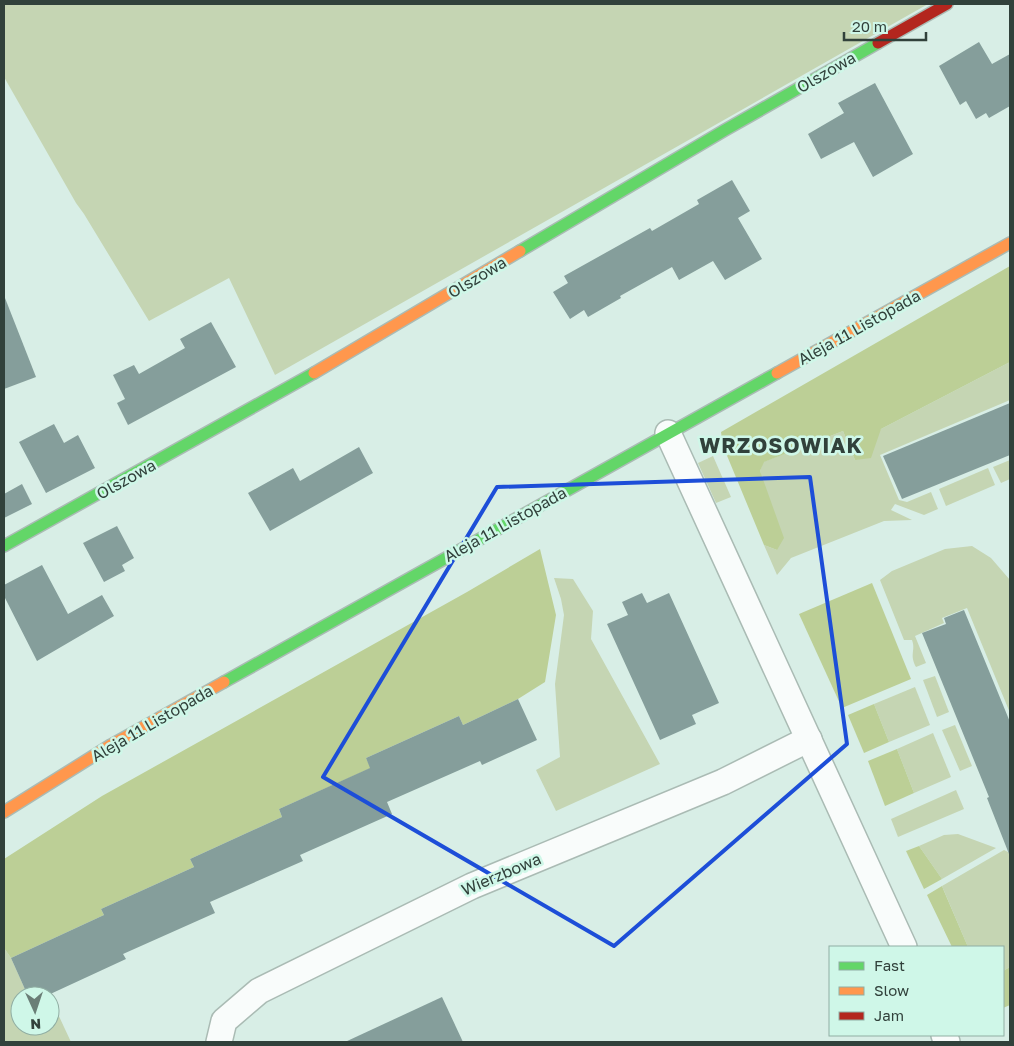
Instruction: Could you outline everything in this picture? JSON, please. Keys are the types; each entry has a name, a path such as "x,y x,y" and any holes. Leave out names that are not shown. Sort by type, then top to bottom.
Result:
{"street":[{"name":"Olszowa","path":"4,546 285,390 725,130 947,4"},
{"name":"Aleja 11 Listopada","path":"4,812 111,745 1010,243"},
{"path":"668,433 904,946"},
{"name":"Wierzbowa","path":"219,1042 224,1021 259,991 472,886 723,782 809,739"}],"highlighted area":[{"path":"810,477 847,744 614,946 323,777 497,487"}],"green space":[{"path":"4,4 928,4 275,375 229,278 149,321 76,203 4,77"},
{"path":"1010,266 1010,362 881,429 871,458 855,460 843,431 764,462 760,471 784,538 777,550 764,545 723,446 721,432"},
{"path":"1010,362 1010,400 880,455 899,500 907,502 931,492 938,509 924,515 895,504 891,510 912,520 884,521 791,558 777,575 764,545 777,550 760,471 763,462 843,431 855,460 881,429"},
{"path":"713,456 731,497 716,503 698,463"},
{"path":"1010,460 1010,479 1001,483 993,467"},
{"path":"988,468 995,485 946,506 939,489"},
{"path":"972,546 991,558 1010,580 1010,713 967,608 942,618 944,623 915,636 926,663 916,667 913,659 912,640 904,640 880,580 892,571 945,549"},
{"path":"540,549 556,615 545,682 518,699 463,725 459,716 366,758 371,768 279,809 282,817 190,859 194,867 101,909 104,915 11,958 4,948 4,859 102,796 467,592"},
{"path":"554,578 573,579 593,611 591,639 660,764 556,811 536,770 560,757 555,684 564,615"},
{"path":"872,583 911,679 842,708 799,614"},
{"path":"935,676 949,712 937,717 923,680"},
{"path":"915,687 930,725 889,742 874,704"},
{"path":"874,704 889,742 864,753 848,715"},
{"path":"955,725 972,766 960,771 942,730"},
{"path":"933,733 951,777 914,793 897,749"},
{"path":"897,749 914,793 885,806 868,761"},
{"path":"956,790 964,809 898,837 891,819"},
{"path":"958,834 996,848 942,879 919,846 944,835"},
{"path":"919,846 942,879 924,889 906,851"},
{"path":"1004,850 1010,853 1010,967 1004,970 1004,946 968,946 942,886"},
{"path":"942,886 968,946 952,946 927,895"},
{"path":"4,948 11,958 24,986 10,986 10,1036 60,1036 60,1018 71,1042 4,1042"},
{"path":"1010,967 1010,1005 1004,1008 1004,970"}],"building":[{"path":"979,42 992,64 1010,54 1010,106 989,118 986,113 976,119 966,101 960,105 939,66"},
{"path":"875,83 913,154 873,177 854,142 821,159 808,134 844,113 838,103"},
{"path":"732,180 750,211 738,218 762,259 725,280 713,261 679,280 672,267 620,296 621,298 588,317 584,310 570,319 553,292 568,283 564,276 650,228 652,231 699,204 697,200"},
{"path":"4,298 36,377 4,389"},
{"path":"211,322 236,367 128,425 117,403 125,399 113,375 134,365 139,374 185,348 180,339"},
{"path":"1010,403 1010,455 902,499 883,456"},
{"path":"54,424 64,443 78,435 95,468 46,493 19,442"},
{"path":"359,447 373,473 270,531 248,493 293,468 300,481"},
{"path":"22,484 32,504 4,518 4,494"},
{"path":"117,526 134,558 122,565 125,571 104,582 83,543"},
{"path":"42,565 68,614 102,595 114,616 37,661 4,596 4,585"},
{"path":"642,593 647,603 669,593 719,703 692,715 696,724 660,740 607,624 628,615 622,602"},
{"path":"964,610 1010,722 1009,854 987,798 989,797 922,633 946,624 944,618"},
{"path":"518,699 537,740 482,765 480,761 387,802 392,814 300,855 303,861 210,902 215,913 123,954 126,959 60,990 60,986 24,986 11,958 104,915 101,909 194,867 190,859 282,817 279,809 370,768 366,758 459,716 463,725"},
{"path":"442,997 463,1042 345,1042"}],"traffic: fast":[{"path":"520,251 725,130 878,43"},
{"path":"4,546 314,373"},
{"path":"224,682 777,373"}],"traffic: slow":[{"path":"777,373 1010,243"},
{"path":"314,373 520,251"},
{"path":"4,812 111,745 224,682"}],"traffic: jam":[{"path":"878,43 947,4"}],"district":[{"name":"WRZOSOWIAK","path":"781,446"}]}
